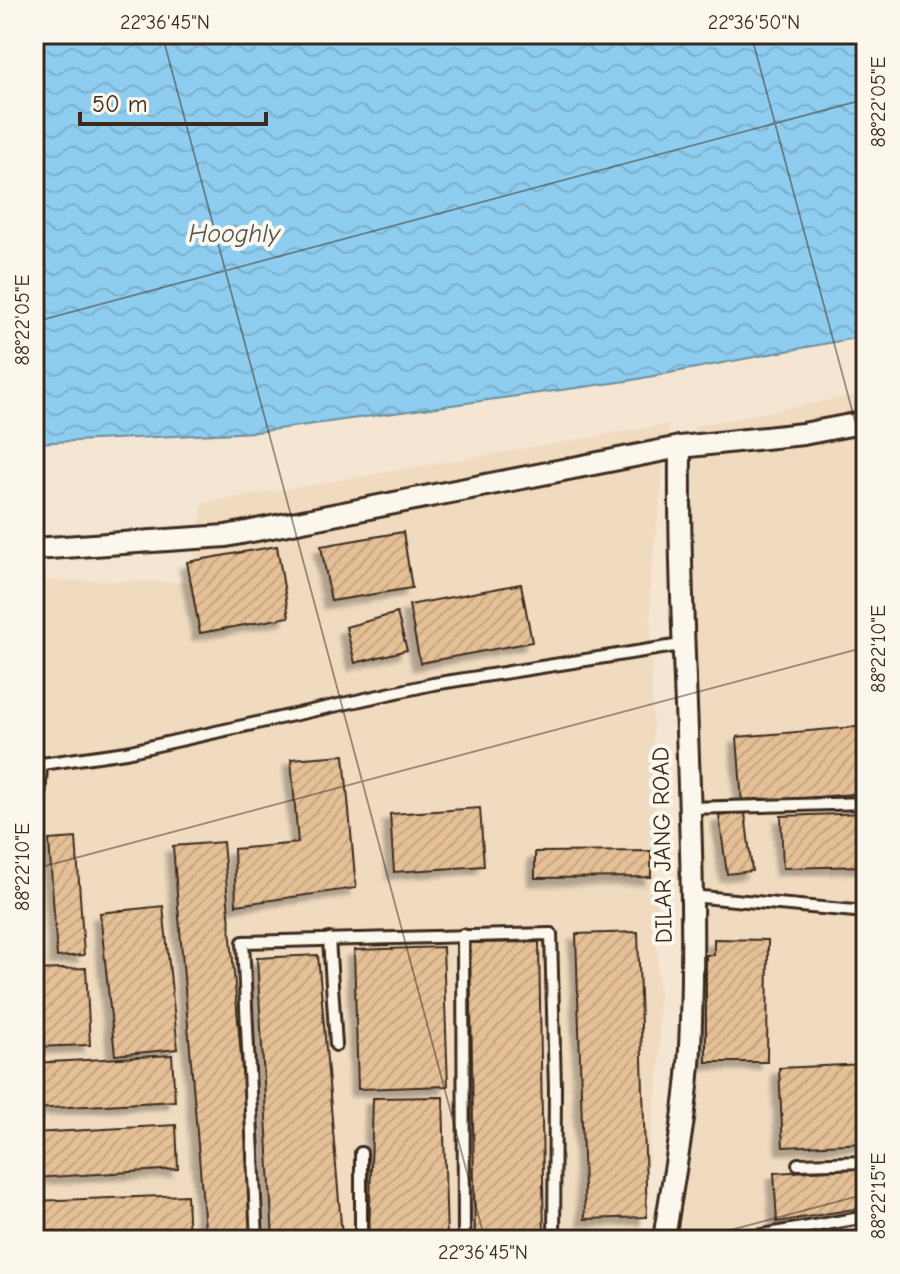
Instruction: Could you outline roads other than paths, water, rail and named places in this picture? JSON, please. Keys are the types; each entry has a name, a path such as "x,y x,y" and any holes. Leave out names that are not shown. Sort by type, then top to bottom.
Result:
{"street":[{"path":"34,549 226,536 680,447 803,434 866,422"},
{"name":"DILAR JANG ROAD","path":"664,1240 690,1050 691,896 681,645 680,447"},
{"path":"34,801 35,765"}],"lane":[{"path":"35,765 126,752 433,684 681,645"},
{"path":"689,808 866,803"},
{"path":"691,896 866,912"},
{"path":"257,1240 243,942 551,934 555,1088 554,1240"},
{"path":"463,935 464,1240"},
{"path":"329,939 336,1045"},
{"path":"361,1153 361,1240"},
{"path":"798,1164 866,1162"},
{"path":"734,1240 794,1235 866,1217"}],"water":[{"name":"Hooghly","path":"34,34 866,34 866,336 627,381 256,432 34,443"}]}
